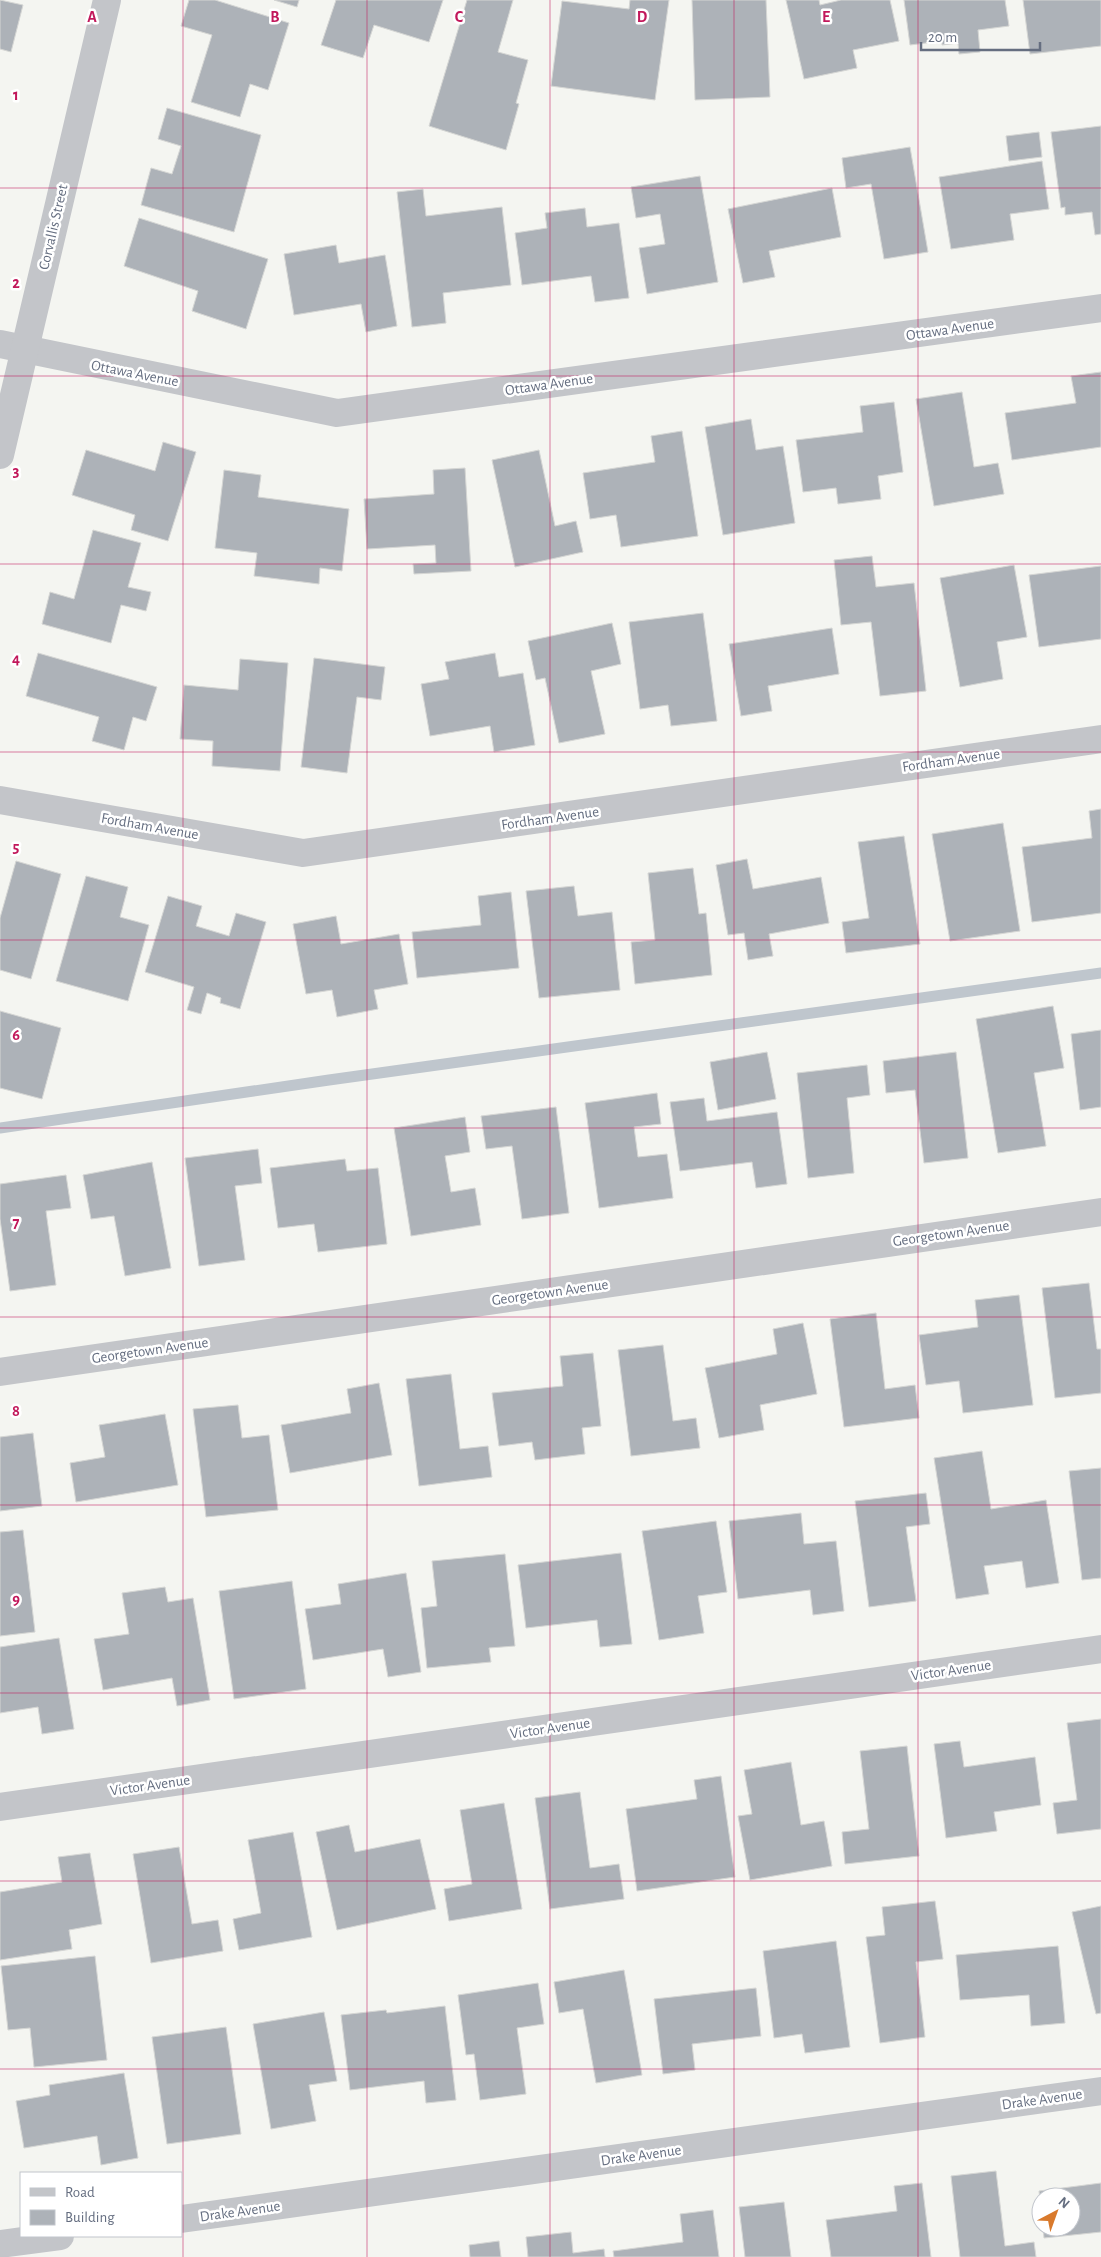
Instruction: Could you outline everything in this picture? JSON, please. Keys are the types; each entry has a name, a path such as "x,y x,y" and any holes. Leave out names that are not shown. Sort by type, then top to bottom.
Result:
{"street":[{"name":"Corvallis Street","path":"0,455 12,347 107,0"},
{"name":"Ottawa Avenue","path":"12,347 337,413 1101,308"},
{"name":"Fordham Avenue","path":"0,800 302,853 1101,739"},
{"name":"Georgetown Avenue","path":"0,1372 1101,1212"},
{"name":"Victor Avenue","path":"0,1807 1101,1649"},
{"name":"Drake Avenue","path":"182,2219 1101,2091"},
{"path":"0,2244 52,2237"}],"building":[{"path":"0,0 23,5 11,52 0,49"},
{"path":"189,0 215,0 289,23 268,90 250,84 240,117 191,102 212,35 181,26"},
{"path":"274,0 299,0 297,7"},
{"path":"336,0 443,0 429,42 374,25 363,58 321,45"},
{"path":"467,0 513,0 498,52 528,60 516,103 519,104 506,150 429,126"},
{"path":"630,0 669,0 655,100 551,86 562,1 629,9"},
{"path":"692,0 766,0 770,97 695,100"},
{"path":"786,0 819,0 820,5 841,0 890,0 899,41 853,50 857,68 804,79"},
{"path":"904,0 1005,0 1009,26 978,30 980,52 959,54 958,43 942,45 942,41 910,45"},
{"path":"1023,0 1101,0 1101,46 1030,54"},
{"path":"167,108 261,135 234,232 141,205 151,168 172,174 181,146 158,139"},
{"path":"1101,126 1101,234 1095,235 1092,212 1065,215 1065,207 1061,208 1051,132"},
{"path":"1039,132 1042,157 1009,161 1006,136"},
{"path":"910,147 928,252 884,259 871,184 846,188 842,158"},
{"path":"1042,161 1049,209 1010,214 1014,240 951,249 939,177"},
{"path":"700,176 718,282 647,294 639,248 665,244 660,214 636,218 631,187"},
{"path":"832,188 841,237 769,251 775,277 743,283 728,209"},
{"path":"423,189 426,216 502,207 511,285 443,293 446,323 412,327 397,192"},
{"path":"585,208 587,227 619,223 629,298 595,302 591,276 522,285 515,233 547,228 545,213"},
{"path":"139,218 268,259 246,329 192,311 198,291 124,266"},
{"path":"336,245 339,263 385,255 397,326 366,332 361,304 294,315 284,254"},
{"path":"1101,372 1101,447 1012,460 1005,413 1076,403 1071,376"},
{"path":"962,392 974,467 998,463 1004,494 934,506 916,399"},
{"path":"894,402 903,472 878,476 881,499 838,504 836,488 803,492 796,440 863,432 860,406"},
{"path":"751,419 756,450 783,446 795,523 723,535 705,427"},
{"path":"682,431 698,536 621,547 616,515 590,519 583,473 655,462 651,436"},
{"path":"163,442 196,452 168,541 131,530 135,515 72,495 86,450 155,471"},
{"path":"539,450 555,526 576,521 583,552 515,567 492,460"},
{"path":"465,468 471,571 414,574 413,564 436,563 435,545 367,549 364,499 434,494 433,470"},
{"path":"224,470 261,475 258,497 349,509 342,571 320,568 319,584 254,576 257,553 215,548"},
{"path":"93,530 141,543 128,587 151,592 146,611 121,605 111,643 42,624 50,592 74,599"},
{"path":"872,556 876,587 914,583 926,691 880,696 871,622 841,625 834,560"},
{"path":"1014,565 1027,637 997,642 1003,679 960,687 940,578"},
{"path":"1101,566 1101,639 1039,647 1029,575"},
{"path":"703,613 717,721 671,726 668,705 640,709 629,622"},
{"path":"612,623 621,664 591,671 605,734 559,743 545,678 536,680 528,641"},
{"path":"832,628 839,674 768,686 772,711 741,716 729,644"},
{"path":"38,653 157,687 146,721 133,717 124,750 92,741 99,717 26,696"},
{"path":"495,653 499,677 523,673 535,745 494,752 490,726 430,736 421,684 449,679 445,662"},
{"path":"314,658 385,667 381,700 357,697 347,773 301,767"},
{"path":"240,659 288,663 280,771 212,766 213,741 180,739 184,685 238,690"},
{"path":"1101,809 1101,913 1032,922 1022,847 1092,838 1089,811"},
{"path":"1003,823 1020,931 950,941 932,834"},
{"path":"904,836 920,944 846,953 842,922 869,918 858,842"},
{"path":"747,859 753,889 821,877 829,923 769,934 773,956 748,960 744,933 728,935 716,865"},
{"path":"16,861 61,874 31,979 0,970 0,918"},
{"path":"693,868 699,914 706,913 712,975 635,984 631,942 655,940 648,873"},
{"path":"86,876 128,887 120,917 149,925 128,1001 56,981"},
{"path":"574,886 578,916 612,912 620,990 539,998 526,891"},
{"path":"511,892 519,968 417,978 412,932 481,925 478,896"},
{"path":"168,896 202,906 196,926 229,936 236,913 266,922 240,1009 220,1003 221,998 207,993 201,1014 187,1010 194,987 145,972"},
{"path":"336,916 341,944 399,934 408,984 374,990 378,1009 337,1017 332,990 306,994 293,924"},
{"path":"1053,1006 1064,1068 1034,1073 1046,1146 998,1153 976,1019"},
{"path":"0,1011 61,1028 42,1099 0,1088"},
{"path":"1101,1030 1101,1107 1080,1110 1071,1034"},
{"path":"767,1052 776,1099 718,1110 710,1062"},
{"path":"956,1052 968,1158 924,1163 915,1090 886,1093 883,1061"},
{"path":"867,1065 870,1095 847,1098 854,1173 808,1178 797,1073"},
{"path":"657,1093 661,1124 634,1127 638,1157 667,1154 673,1198 599,1208 585,1103"},
{"path":"704,1098 707,1121 777,1112 787,1184 756,1188 752,1162 680,1171 670,1102"},
{"path":"556,1107 569,1213 522,1219 512,1146 486,1149 481,1116"},
{"path":"465,1117 470,1152 445,1156 451,1192 475,1188 481,1225 411,1236 394,1128"},
{"path":"258,1149 262,1183 235,1186 245,1260 199,1266 185,1158"},
{"path":"345,1159 347,1171 378,1168 387,1244 318,1252 314,1224 278,1228 270,1168"},
{"path":"152,1162 171,1268 125,1276 114,1216 91,1219 83,1175"},
{"path":"66,1175 71,1208 46,1211 56,1285 10,1291 0,1219 0,1184"},
{"path":"1089,1283 1097,1349 1101,1349 1101,1393 1055,1398 1042,1288"},
{"path":"1019,1295 1033,1405 963,1413 959,1381 926,1385 919,1335 978,1327 975,1300"},
{"path":"876,1313 885,1389 915,1385 919,1418 844,1427 830,1319"},
{"path":"803,1323 817,1394 760,1405 764,1430 719,1438 705,1368 777,1354 773,1329"},
{"path":"663,1345 673,1421 696,1418 700,1448 631,1456 618,1350"},
{"path":"593,1353 601,1426 582,1428 585,1454 535,1460 532,1442 499,1446 492,1393 563,1386 560,1356"},
{"path":"451,1374 460,1449 488,1446 492,1477 419,1486 406,1379"},
{"path":"379,1383 392,1455 290,1473 281,1425 351,1413 347,1389"},
{"path":"238,1405 242,1438 269,1435 278,1510 206,1517 193,1409"},
{"path":"165,1414 178,1485 76,1502 70,1463 105,1457 99,1425"},
{"path":"33,1433 42,1506 0,1511 0,1437"},
{"path":"982,1451 991,1509 1046,1500 1059,1583 1026,1588 1022,1561 984,1566 989,1594 956,1599 934,1458"},
{"path":"1101,1468 1101,1578 1082,1580 1069,1471"},
{"path":"926,1493 930,1524 906,1527 916,1601 869,1607 855,1501"},
{"path":"801,1513 804,1544 836,1541 844,1611 813,1615 810,1590 738,1599 729,1521"},
{"path":"716,1521 727,1592 698,1596 704,1633 659,1640 642,1531"},
{"path":"23,1530 35,1632 0,1636 0,1532"},
{"path":"621,1553 632,1644 600,1647 597,1620 526,1628 518,1565"},
{"path":"505,1554 515,1646 489,1648 491,1662 427,1668 421,1608 437,1606 432,1561"},
{"path":"406,1573 421,1672 388,1677 383,1649 313,1660 305,1609 341,1604 338,1584"},
{"path":"292,1581 306,1689 234,1699 219,1591"},
{"path":"165,1587 168,1602 193,1598 210,1700 177,1706 172,1678 103,1690 94,1639 129,1634 122,1593"},
{"path":"59,1638 74,1729 42,1734 38,1707 0,1713 0,1647"},
{"path":"1101,1719 1101,1829 1057,1834 1053,1803 1077,1800 1067,1723"},
{"path":"960,1741 964,1767 1035,1757 1041,1805 994,1812 997,1831 946,1838 934,1744"},
{"path":"907,1746 919,1856 845,1864 842,1832 869,1829 860,1751"},
{"path":"791,1762 801,1825 824,1821 832,1866 750,1880 738,1816 752,1814 744,1770"},
{"path":"721,1776 735,1877 637,1891 626,1809 697,1799 694,1780"},
{"path":"580,1792 590,1868 619,1864 624,1899 550,1909 535,1798"},
{"path":"504,1803 522,1909 449,1921 444,1889 472,1884 460,1810"},
{"path":"349,1825 355,1852 420,1839 436,1909 337,1930 316,1832"},
{"path":"293,1832 312,1937 239,1950 233,1919 261,1913 248,1840"},
{"path":"179,1847 192,1924 218,1920 223,1951 151,1963 133,1854"},
{"path":"90,1853 102,1924 69,1930 72,1949 0,1960 0,1892 62,1882 58,1857"},
{"path":"935,1901 943,1959 916,1962 925,2037 880,2043 866,1937 885,1935 882,1907"},
{"path":"1101,1906 1101,2013 1096,2014 1072,1912"},
{"path":"836,1941 850,2047 805,2053 802,2034 774,2038 763,1951"},
{"path":"1058,1946 1065,2023 1031,2026 1029,1995 960,2000 956,1955"},
{"path":"95,1956 107,2060 34,2067 30,2028 8,2030 1,1966"},
{"path":"624,1970 642,2075 596,2083 583,2009 559,2013 554,1982"},
{"path":"538,1983 544,2024 517,2028 526,2094 480,2100 474,2054 466,2055 458,1995"},
{"path":"756,1988 761,2036 692,2044 695,2070 663,2074 654,1999"},
{"path":"445,2006 456,2100 426,2103 424,2081 350,2090 341,2015 386,2010 387,2013"},
{"path":"324,2012 337,2081 309,2085 316,2121 271,2129 253,2024"},
{"path":"226,2027 241,2134 167,2144 152,2037"},
{"path":"124,2073 138,2158 101,2165 97,2136 24,2148 16,2101 50,2095 49,2085"},
{"path":"996,2171 1005,2246 1034,2242 1036,2257 960,2257 951,2176"},
{"path":"922,2183 931,2257 831,2257 826,2220 897,2211 894,2186"},
{"path":"1101,2183 1101,2232 1081,2234 1081,2187 1070,2187"},
{"path":"784,2202 791,2257 745,2257 739,2207"},
{"path":"713,2210 719,2257 614,2257 613,2251 683,2242 680,2214"},
{"path":"571,2232 573,2253 604,2249 605,2257 528,2257 526,2237"},
{"path":"499,2241 501,2257 470,2257 469,2245"}],"waterway":[{"path":"0,1128 329,1080 1101,973"}]}
